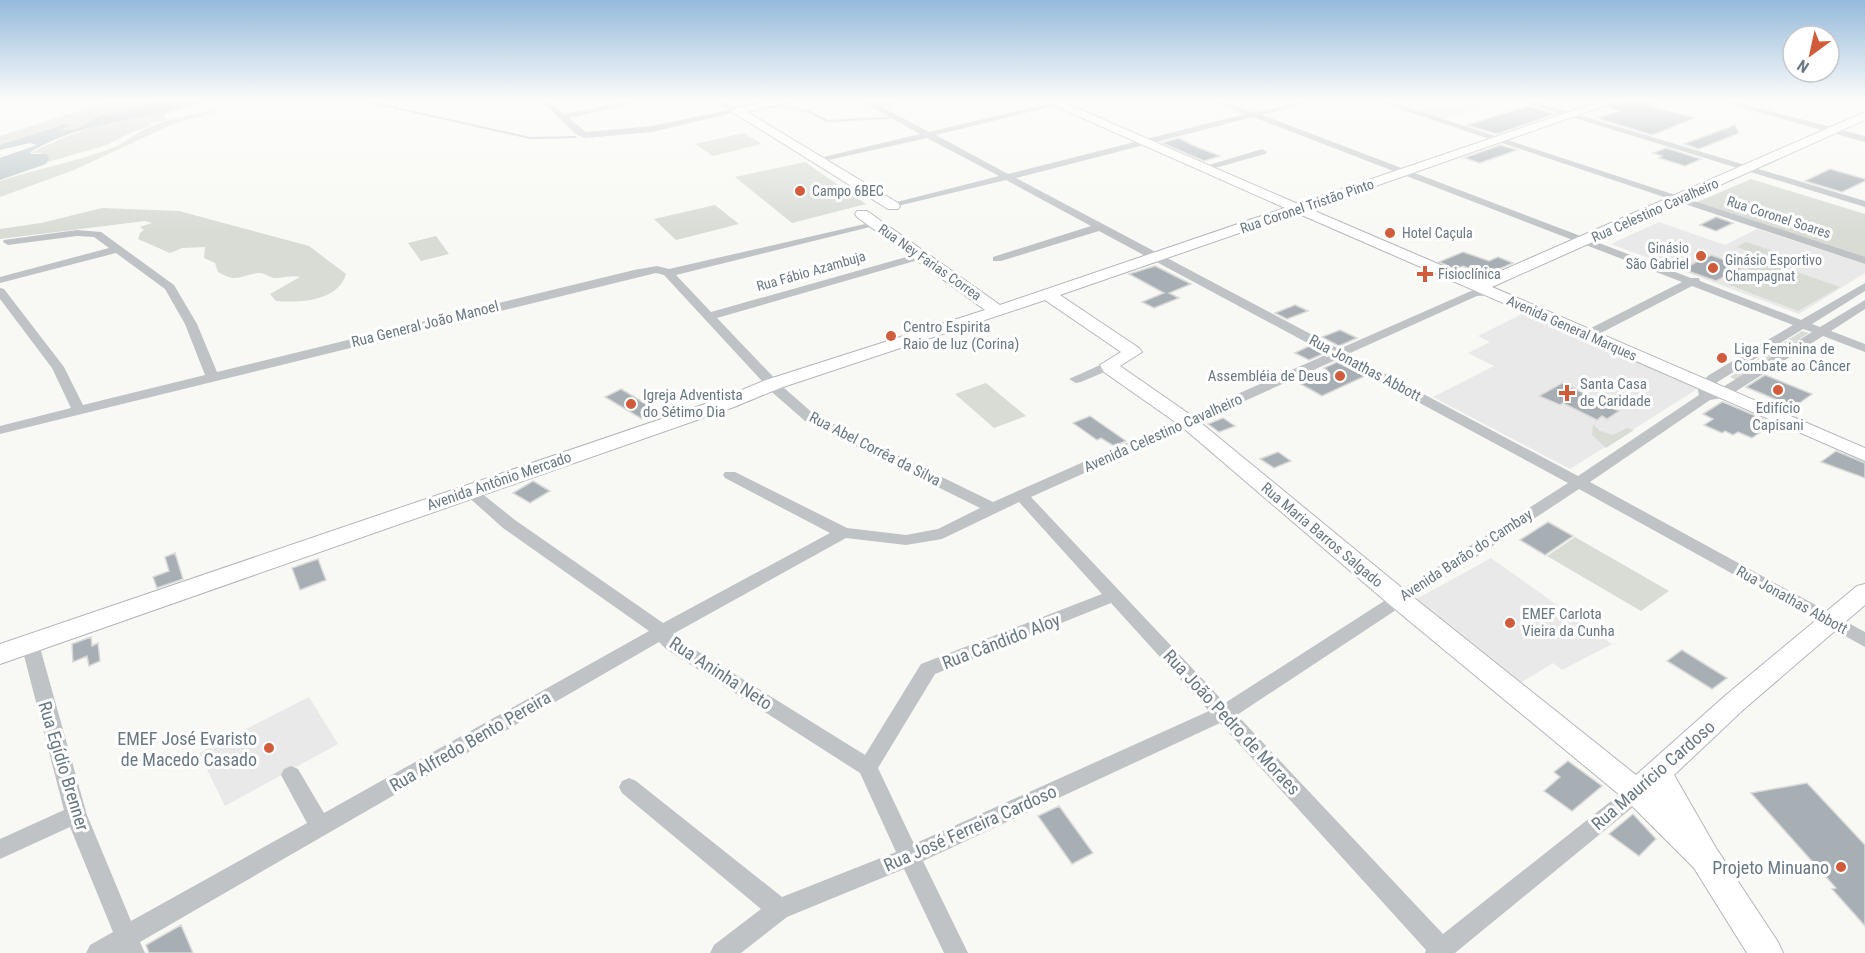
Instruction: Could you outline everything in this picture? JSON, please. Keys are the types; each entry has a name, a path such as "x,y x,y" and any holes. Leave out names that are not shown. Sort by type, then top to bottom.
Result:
{"street":[{"path":"791,144 893,206"},
{"path":"818,161 888,144"},
{"name":"Rua Jonathas Abbott","path":"946,144 1578,482 1865,640"},
{"name":"Rua General João Manoel","path":"0,430 634,273 657,269 668,273 850,227 893,206 1135,144"},
{"name":"Avenida General Marques","path":"1151,144 1298,209 1593,332 1716,388 1839,438 1865,455"},
{"path":"1338,144 1806,322 1865,342"},
{"name":"Rua Coronel Tristão Pinto","path":"998,311 1486,144"},
{"name":"Rua Coronel Soares","path":"1513,144 1865,261"},
{"path":"1659,144 1865,212"},
{"name":"Rua Celestino Cavalheiro","path":"1487,289 1811,144"},
{"path":"1204,168 1262,152"},
{"path":"1748,173 1865,204"},
{"name":"Rua Ney Farias Correa","path":"868,219 998,311"},
{"path":"997,259 1100,227"},
{"path":"8,242 89,232 98,234 170,287 190,324 212,376"},
{"path":"0,280 117,249"},
{"name":"Rua Fábio Azambuja","path":"709,315 921,256"},
{"name":"Rua Abel Corrêa da Silva","path":"668,273 772,384 810,418 993,508"},
{"path":"1593,332 1694,280"},
{"name":"Avenida Barão do Cambay","path":"1224,713 1578,482 1716,388 1806,322 1865,286"},
{"name":"Avenida Celestino Cavalheiro","path":"844,533 906,540 942,534 1021,495 1487,289"},
{"path":"1,294 58,367 79,410"},
{"path":"1047,294 1133,352 1076,379"},
{"name":"Avenida Barão do Cambay","path":"1716,388 1825,329 1865,304"},
{"name":"Avenida Antônio Mercado","path":"0,654 727,403 772,384 998,311"},
{"path":"1825,329 1865,348"},
{"name":"Rua Maria Barros Salgado","path":"1109,365 1110,368 1188,422 1399,599 1647,783 1705,858 1766,953"},
{"name":"Avenida General Marques","path":"1839,438 1865,443"},
{"path":"730,475 844,533"},
{"name":"Rua Aninha Neto","path":"470,491 509,524 651,622 672,644 868,768"},
{"name":"Rua João Pedro de Moraes","path":"1021,495 1224,713 1439,952"},
{"name":"Rua Alfredo Bento Pereira","path":"98,953 131,945 320,826 661,632 823,542 844,533"},
{"name":"Rua Maurício Cardoso","path":"1439,952 1647,783 1735,702 1865,592"},
{"name":"Rua Cândido Aloy","path":"868,768 928,669 1113,596"},
{"name":"Rua Egídio Brenner","path":"30,644 76,815 131,945"},
{"name":"Rua José Ferreira Cardoso","path":"722,953 779,909 909,857 1224,713"},
{"path":"868,768 956,953"},
{"path":"291,775 320,826"},
{"path":"629,787 779,909"},
{"path":"0,849 76,815"}],"shaded area":[{"path":"2,144 24,144 0,150"},
{"path":"35,144 45,144 30,152 31,154 47,154 49,159 46,164 0,180 0,158 37,145"},
{"path":"49,144 108,144 48,162 41,153 30,153"},
{"path":"120,144 129,144 74,170 0,197 0,181"},
{"path":"696,144 760,144 713,156"},
{"name":"Campo 6BEC","path":"805,162 866,204 792,223 735,177"},
{"path":"1751,179 1865,214 1865,259 1695,203"},
{"path":"715,205 739,224 676,240 654,219"},
{"path":"102,208 179,211 309,246 346,274 342,283 327,295 307,300 276,301 270,294 300,277 276,278 260,273 238,278 230,277 218,272 215,263 204,258 205,247 182,248 170,253 138,239 144,230 140,227 152,223 145,221 0,239 0,229 41,223"},
{"name":"Ginásio São Gabriel","path":"1659,222 1725,245 1757,229 1865,264 1865,273 1799,314 1611,244"},
{"path":"436,236 449,254 421,261 408,243"},
{"path":"1746,242 1791,257 1781,263 1737,247"},
{"path":"1765,261 1840,287 1798,311 1722,282"},
{"name":"Santa Casa de Caridade","path":"1526,312 1699,388 1570,469 1433,397 1494,366 1468,353 1490,342 1478,336"},
{"path":"1802,331 1809,333 1736,380 1730,377"},
{"path":"986,383 1026,416 994,428 955,394"},
{"path":"1593,424 1600,431 1613,435 1627,428 1634,430 1606,448 1592,435"},
{"path":"1575,537 1669,591 1641,611 1547,556"},
{"name":"EMEF Carlota Vieira da Cunha","path":"1491,558 1612,644 1562,670 1553,663 1517,685 1411,602"},
{"name":"EMEF José Evaristo de Macedo Casado","path":"309,697 338,744 225,806 199,753"}],"building":[{"path":"1165,144 1191,144 1220,156 1204,161"},
{"path":"1685,144 1710,144 1699,149"},
{"path":"1500,145 1517,150 1480,163 1464,158"},
{"path":"1666,148 1701,159 1685,166 1659,158 1662,156 1653,153"},
{"path":"1830,169 1865,179 1865,181 1842,192 1805,181"},
{"path":"1716,217 1733,223 1716,231 1700,225"},
{"path":"1463,252 1489,261 1498,257 1513,263 1485,275 1463,266 1455,269 1439,262"},
{"name":"Ginásio Esportivo Champagnat","path":"1711,255 1744,267 1716,281 1682,269"},
{"path":"1155,266 1191,284 1169,293 1179,298 1154,308 1142,302 1164,293 1129,274"},
{"path":"1295,305 1308,311 1287,319 1275,313"},
{"path":"1340,330 1357,338 1339,346 1322,337"},
{"path":"1309,346 1323,354 1309,360 1295,353"},
{"path":"1337,362 1365,376 1322,396 1299,383 1327,370 1324,368"},
{"name":"Edifício Capisani","path":"1765,375 1812,394 1794,407 1746,387"},
{"path":"1562,383 1599,400 1602,399 1619,406 1614,409 1619,411 1607,419 1602,416 1597,420 1563,403 1560,405 1539,396"},
{"name":"Igreja Adventista do Sétimo Dia","path":"621,389 658,411 642,419 605,397"},
{"path":"1722,402 1773,423 1752,438 1738,432 1733,435 1725,431 1722,433 1704,425 1713,419 1703,414"},
{"path":"1090,416 1126,441 1114,446 1101,438 1097,440 1073,423"},
{"path":"1223,418 1235,426 1219,432 1208,424"},
{"path":"1836,451 1865,463 1865,478 1821,462"},
{"path":"1278,452 1291,461 1274,468 1260,459"},
{"path":"533,481 550,491 530,503 513,493"},
{"path":"1548,522 1573,536 1545,555 1520,540"},
{"path":"175,553 183,579 157,588 153,577 169,571 165,557"},
{"path":"318,559 326,580 300,590 292,568"},
{"path":"91,637 92,646 98,643 100,661 89,666 87,656 73,662 72,644"},
{"path":"1682,650 1727,678 1712,689 1667,661"},
{"path":"1568,761 1602,786 1572,811 1544,791 1560,777 1554,772"},
{"name":"Projeto Minuano","path":"1807,783 1865,845 1865,926 1832,889 1836,888 1751,793"},
{"path":"1059,806 1093,853 1072,864 1038,816"},
{"path":"1633,814 1656,839 1639,856 1609,834"},
{"path":"181,925 193,953 149,953 146,945"}],"place":[{"name":"Campo 6BEC","path":"800,191"},
{"name":"Hotel Caçula","path":"1390,233"},
{"name":"Ginásio São Gabriel","path":"1701,256"},
{"name":"Ginásio Esportivo Champagnat","path":"1713,268"},
{"name":"Fisioclínica","path":"1425,274"},
{"name":"Centro Espirita Raio de luz (Corina)","path":"891,336"},
{"name":"Liga Feminina de Combate ao Câncer","path":"1722,358"},
{"name":"Assembléia de Deus","path":"1340,376"},
{"name":"Edifício Capisani","path":"1778,390"},
{"name":"Santa Casa de Caridade","path":"1567,393"},
{"name":"Igreja Adventista do Sétimo Dia","path":"631,404"},
{"name":"EMEF Carlota Vieira da Cunha","path":"1510,623"},
{"name":"EMEF José Evaristo de Macedo Casado","path":"269,748"},
{"name":"Projeto Minuano","path":"1841,867"}]}
